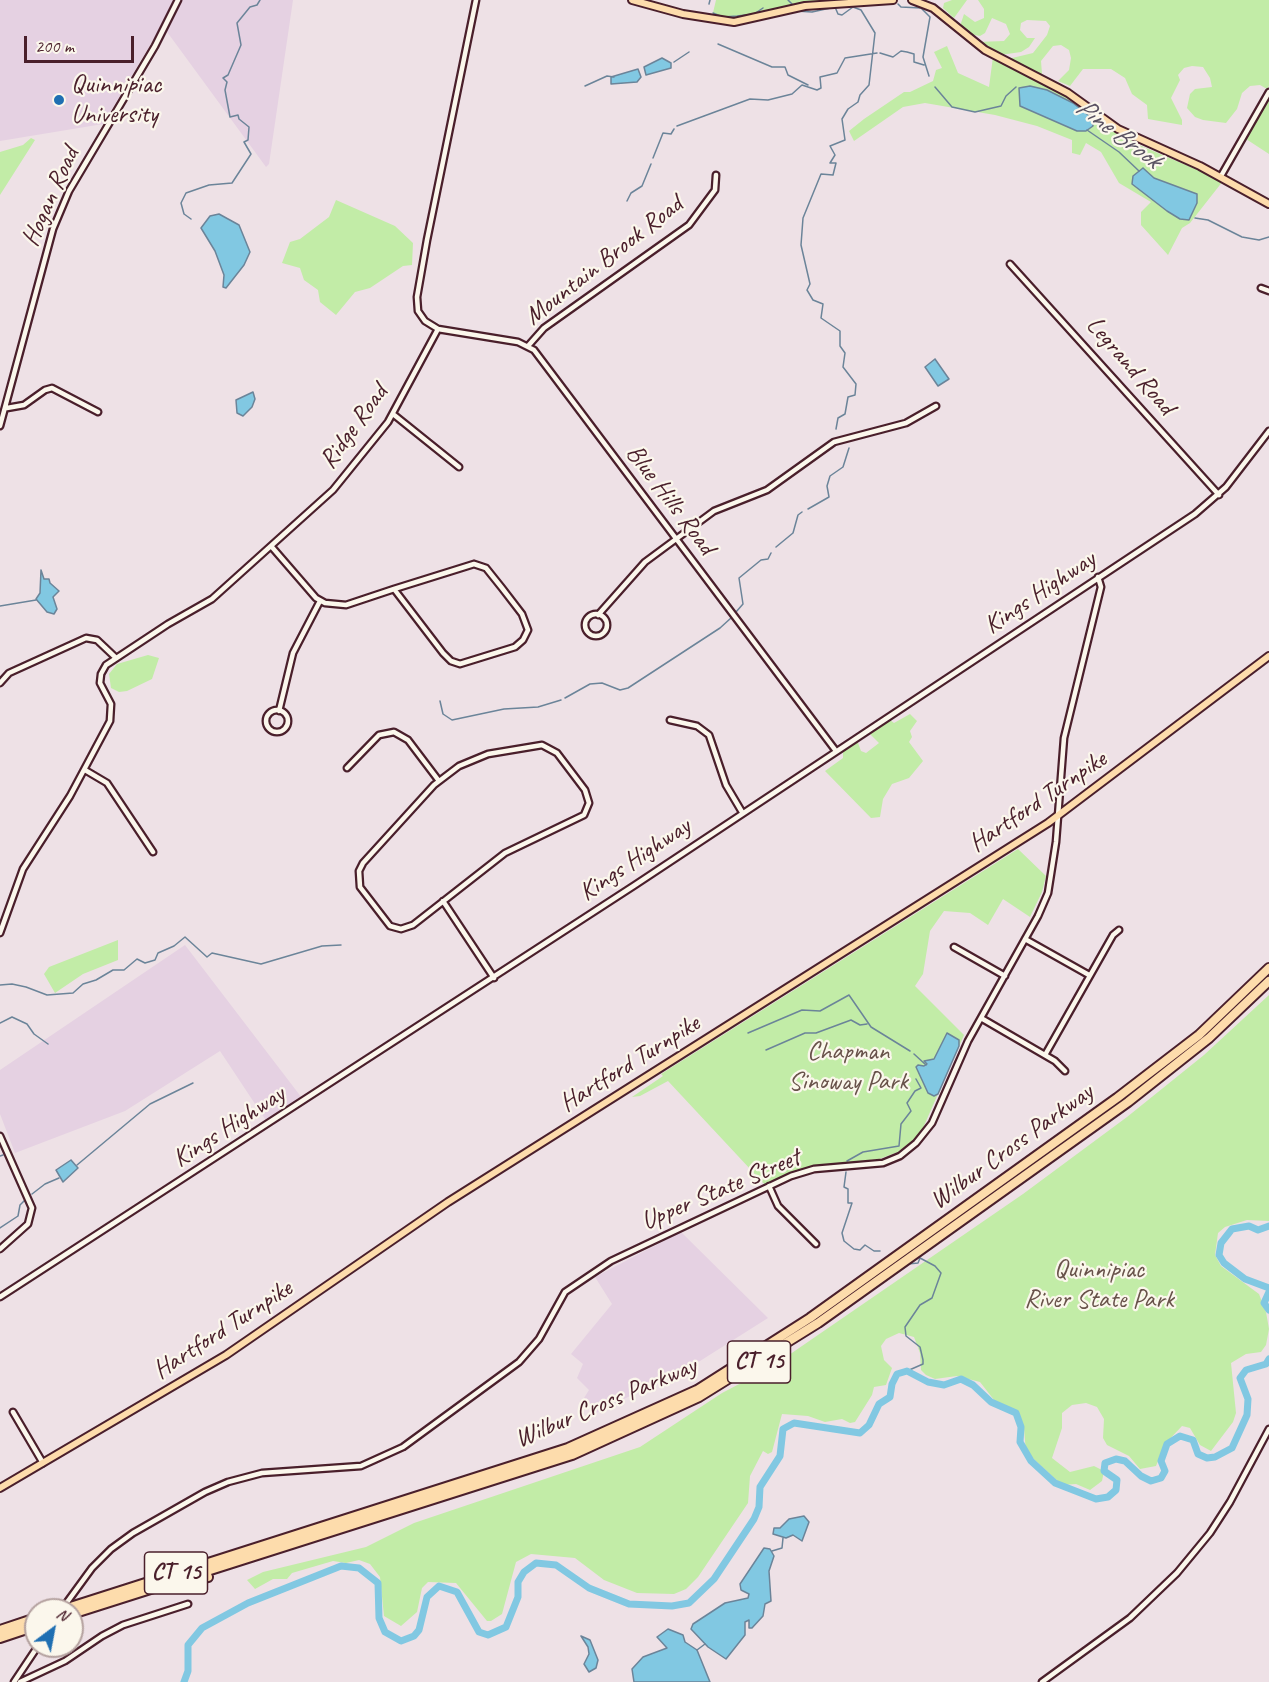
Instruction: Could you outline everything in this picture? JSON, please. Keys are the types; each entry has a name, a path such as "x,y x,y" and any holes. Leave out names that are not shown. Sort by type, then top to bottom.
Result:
{"highway":[{"name":"Wilbur Cross Parkway","path":"84,1602 568,1448 697,1390 810,1318 1117,1098 1199,1035 1269,968"},
{"name":"Wilbur Cross Parkway","path":"84,1610 572,1455 699,1397 818,1323 1128,1102 1209,1038 1269,981"},
{"path":"245,1545 291,1536"},
{"path":"272,1556 305,1539"},
{"path":"138,1585 180,1564"},
{"path":"164,1585 208,1577"},
{"path":"0,1630 24,1622"},
{"path":"0,1638 24,1630"}],"main road":[{"path":"632,0 687,15 734,22 759,19 805,6 893,0"},
{"path":"912,0 933,8 985,50 1068,93 1118,129 1221,176 1269,204"},
{"name":"Hartford Turnpike","path":"0,1488 226,1355 448,1202 1058,817 1269,656"}],"street":[{"name":"Hogan Road","path":"0,426 53,229 69,191 154,46 178,0"},
{"path":"476,0 417,297 420,316 438,329 528,346"},
{"path":"1221,176 1269,92"},
{"name":"Mountain Brook Road","path":"528,346 544,328 687,227 715,190 716,175"},
{"name":"Legrand Road","path":"1010,264 1219,495"},
{"path":"1261,288 1269,291"},
{"name":"Ridge Road","path":"115,657 212,598 341,482 393,414 438,329"},
{"name":"Blue Hills Road","path":"528,346 537,354 836,751"},
{"path":"6,408 24,405 40,393 52,388 98,412"},
{"path":"598,615 604,618 606,625 604,632 595,636 589,633 585,624 588,618 598,615 645,562 720,507 767,490 834,442 906,423 936,406"},
{"path":"393,414 459,467"},
{"name":"Kings Highway","path":"0,1297 494,978 1196,514 1219,495 1269,431"},
{"path":"271,546 320,601 335,605 346,605 465,565 478,564 488,570 522,614 527,623 527,634 515,647 464,664 456,663 443,654 394,589"},
{"name":"Upper State Street","path":"70,1598 92,1568 111,1549 133,1533 205,1492 228,1482 262,1473 361,1466 397,1450 519,1362 539,1339 560,1298 588,1275 632,1250 769,1186 814,1169 883,1163 909,1149 932,1123 981,1018 1048,892 1058,817 1064,738 1101,587 1098,577"},
{"path":"279,711 293,653 320,601"},
{"path":"0,683 6,675 86,638 97,640 115,657 106,665 100,677 112,715 85,770 22,869 0,933"},
{"path":"0,671 6,675"},
{"path":"279,711 285,715 287,724 283,730 273,732 267,726 267,717 272,712 279,711"},
{"path":"670,720 697,726 709,735 726,785 742,812"},
{"path":"347,768 379,735 394,732 405,737 439,781"},
{"path":"542,746 557,753 585,790 589,800 588,809 582,817 532,838 505,853 443,901 413,925 398,929 386,921 363,892 358,880 363,863 439,781 462,764 480,756 542,746"},
{"path":"85,770 107,783 153,852"},
{"path":"443,901 494,978"},
{"path":"1045,1055 1089,975 1113,935 1119,930"},
{"path":"1025,939 1089,975"},
{"path":"954,946 1005,976"},
{"path":"981,1018 1045,1055 1065,1071"},
{"path":"0,1136 32,1208 28,1224 0,1250"},
{"path":"769,1186 778,1206 816,1244"},
{"path":"13,1412 43,1463"},
{"path":"1042,1682 1130,1618 1177,1573 1215,1525 1269,1429"},
{"path":"20,1682 65,1661 123,1625 188,1604"},
{"path":"14,1682 30,1658"}],"shaded area":[{"name":"Quinnipiac University","path":"0,0 293,0 269,164 266,167 162,25 103,124 0,141"},
{"path":"185,945 305,1102 269,1125 220,1051 125,1111 15,1153 0,1114 0,1070"},
{"path":"681,1232 768,1318 700,1361 596,1413 584,1398 589,1390 577,1378 583,1364 571,1354 612,1304 595,1277"}],"green space":[{"path":"716,0 845,0 808,3 745,19 712,17"},
{"path":"952,0 967,0 954,18 943,8 944,3"},
{"path":"978,0 1269,0 1269,86 1267,89 1260,85 1250,86 1242,93 1237,109 1226,123 1203,120 1195,117 1187,108 1190,94 1195,89 1212,87 1210,78 1203,67 1184,68 1178,75 1180,80 1171,98 1182,120 1182,125 1148,119 1147,105 1132,94 1125,78 1111,69 1083,69 1070,86 1058,81 1069,70 1071,58 1069,50 1061,45 1053,46 1041,61 1042,74 1008,59 1033,53 1047,35 1050,26 1046,21 1027,20 1021,23 1020,30 1027,38 1035,38 1029,47 1021,52 1000,55 977,42 1004,41 1010,34 1006,24 992,18 985,33 980,36 970,34 960,26 964,14 975,22 984,18 984,9"},
{"path":"947,46 958,73 989,87 993,57 1074,101 1137,144 1223,181 1190,223 1182,228 1168,255 1141,225 1141,212 1151,202 1119,183 1101,152 1086,143 1080,155 1072,153 1072,140 1037,126 995,115 925,103 903,107 854,141 849,131 864,119 904,92 910,92 933,81 936,70 942,68 934,52"},
{"path":"1269,99 1269,154 1246,139"},
{"path":"31,138 35,140 0,195 0,152 23,145"},
{"path":"336,200 395,226 413,243 412,265 403,266 370,288 355,292 336,315 320,302 318,290 304,280 300,268 282,263 290,242 300,239 329,217"},
{"path":"148,655 159,658 152,679 127,691 119,692 111,688 109,674 117,664"},
{"path":"910,714 917,721 910,731 912,737 909,742 923,761 909,778 892,784 883,799 880,817 871,818 825,771 843,758 843,749 857,740 861,751 866,753 879,743 869,733 890,720 894,723"},
{"name":"Chapman Sinoway Park","path":"1018,849 1046,876 1042,892 1030,917 1003,899 988,925 970,913 944,911 930,931 923,974 915,986 964,1035 923,1128 914,1140 898,1152 879,1159 807,1167 765,1185 668,1081 640,1096 632,1097 663,1076 661,1074"},
{"path":"118,940 118,960 83,974 55,993 44,974 49,967"},
{"name":"Quinnipiac River State Park","path":"1269,995 1269,1221 1247,1220 1225,1227 1218,1233 1215,1255 1221,1266 1259,1294 1269,1329 1266,1345 1261,1352 1246,1354 1231,1363 1236,1413 1233,1422 1211,1451 1200,1445 1190,1428 1182,1426 1165,1444 1156,1466 1140,1469 1129,1456 1107,1445 1103,1438 1104,1419 1097,1407 1086,1403 1072,1405 1062,1413 1062,1428 1052,1458 1070,1472 1094,1466 1104,1471 1102,1481 1090,1490 1076,1484 1062,1485 1026,1452 1024,1429 1016,1413 998,1405 980,1382 957,1376 935,1379 926,1375 921,1370 920,1353 914,1337 899,1333 886,1339 881,1346 884,1360 892,1368 886,1385 874,1387 872,1395 855,1422 850,1423 842,1419 825,1422 808,1416 782,1414 772,1452 768,1454 763,1451 750,1476 748,1503 698,1577 686,1589 674,1594 637,1593 604,1580 575,1558 531,1554 516,1562 502,1614 491,1621 487,1621 456,1583 428,1582 422,1588 417,1612 401,1626 384,1616 380,1577 370,1564 359,1560 346,1563 333,1561 292,1573 287,1579 273,1579 255,1589 247,1580 263,1572 366,1547 414,1523 640,1447 722,1393 770,1368 1023,1194 1127,1117 1204,1055"}],"water":[{"path":"662,58 671,63 671,68 646,75 644,67"},
{"path":"638,69 641,77 637,82 611,84 611,77"},
{"path":"1030,86 1047,90 1073,103 1092,118 1093,126 1086,131 1077,131 1020,106 1019,88"},
{"path":"1143,168 1154,178 1197,194 1197,203 1189,220 1180,219 1167,211 1132,184 1133,176"},
{"path":"219,214 239,225 250,252 244,265 226,288 223,287 224,275 215,251 201,228 210,216"},
{"path":"935,359 949,379 938,386 925,367"},
{"path":"253,392 255,399 252,407 243,416 237,413 236,400"},
{"path":"41,570 44,579 49,579 59,591 53,597 57,609 54,614 47,612 36,599 40,593"},
{"path":"947,1033 959,1040 959,1046 938,1094 934,1096 928,1093 916,1067 924,1066 927,1064 924,1061 934,1059"},
{"path":"71,1160 78,1168 63,1182 56,1170"},
{"path":"804,1516 809,1522 802,1541 793,1535 786,1538 773,1534 774,1528 780,1528 789,1519"},
{"path":"764,1548 770,1549 774,1556 769,1571 771,1601 765,1604 763,1616 752,1628 749,1628 749,1620 745,1622 745,1635 726,1659 708,1647 691,1629 693,1624 725,1603 748,1598 749,1594 741,1590 740,1584"},
{"path":"668,1629 683,1635 685,1642 697,1650 710,1682 634,1682 632,1669 643,1657 667,1648 657,1637"},
{"path":"581,1636 590,1640 598,1660 596,1668 589,1672 584,1664 589,1654 588,1647"}],"waterway":[{"path":"191,219 184,214 181,203 186,193 209,185 232,183 251,154 244,142 248,140 249,127 239,119 238,115 230,117 225,90 227,82 223,78 228,75 241,45 237,23 250,7 257,5 260,0"},
{"path":"709,4 710,0"},
{"path":"788,0 794,6"},
{"path":"898,4 901,7 921,8 930,17 923,57 929,76"},
{"path":"796,11 812,12 835,7 838,14 842,15 853,7 861,10 875,33 869,85 860,95 858,102 848,109 842,119 845,140 830,146 835,155 830,163 836,163 833,175 821,174 803,218 801,245 810,284 807,290 813,300 823,304 821,318 840,331 840,346 845,353 843,367 856,384 855,395 848,397 845,414 838,418 836,429"},
{"path":"713,13 723,17 737,16 754,14 763,8"},
{"path":"718,44 772,67 785,67 788,75 808,85"},
{"name":"Pine Brook","path":"880,53 893,57 901,51 907,52 914,54 914,62 924,65"},
{"path":"674,62 689,52"},
{"path":"677,126 750,99 768,100 792,94 802,85 817,90 821,88 820,77 837,73 845,58 877,53"},
{"path":"585,86 607,76 614,77"},
{"name":"Pine Brook","path":"935,87 952,107 975,112 1001,106 1006,96 1016,87"},
{"path":"653,158 663,133 671,134 674,129"},
{"name":"Pine Brook","path":"1087,130 1119,152 1139,171"},
{"path":"627,201 631,193 642,186 651,164"},
{"name":"Pine Brook","path":"1195,218 1208,220 1242,237 1259,240 1269,237"},
{"path":"808,509 829,497 827,486 830,476 843,467 849,448"},
{"path":"776,547 793,533 798,515 802,512"},
{"path":"736,612 743,604 739,578 761,560 768,559 771,553"},
{"path":"0,606 36,600"},
{"path":"565,698 590,684 602,683 620,690 628,688 720,628 731,618"},
{"path":"440,701 443,714 452,720 504,709 538,707 561,700"},
{"path":"0,985 12,984 47,995 73,993 83,984 96,980 113,970 124,970 137,959 145,963 155,960 158,953 174,946 185,937 207,957 212,953 261,964 322,946 341,945"},
{"path":"748,1033 802,1010 820,1011 849,995 871,1027 910,1051"},
{"path":"0,1023 12,1017 27,1024 34,1034 48,1044"},
{"path":"766,1050 805,1033 816,1033 851,1020 860,1025 867,1024"},
{"path":"914,1054 926,1065"},
{"path":"847,1161 863,1152 899,1146 901,1124 911,1111 907,1103 915,1091 921,1088 916,1079"},
{"path":"77,1165 150,1104 193,1083"},
{"path":"846,1172 844,1187 848,1189 848,1203 852,1203 842,1233 844,1241 854,1249 860,1250 865,1245 874,1251 880,1251"},
{"path":"32,1194 45,1184 59,1178"},
{"path":"0,1228 18,1216 20,1205 25,1200"},
{"path":"1269,1226 1258,1230 1249,1226 1232,1229 1221,1243 1219,1255 1224,1263 1245,1279 1269,1288"},
{"path":"907,1371 923,1364 923,1360 920,1347 906,1336 905,1327 920,1305 932,1298 941,1273 935,1266 920,1258 918,1263 908,1264"},
{"path":"1269,1292 1264,1303 1269,1310"},
{"path":"184,1682 188,1671 188,1645 202,1628 248,1603 341,1566 359,1568 378,1583 379,1618 385,1632 401,1641 414,1636 419,1630 427,1597 439,1586 457,1592 479,1632 488,1635 506,1627 518,1597 518,1582 524,1572 536,1563 556,1565 589,1588 629,1604 672,1606 689,1603 714,1579 754,1519 759,1507 760,1487 780,1456 783,1429 794,1423 860,1433 869,1425 879,1404 890,1397 892,1384 897,1374 907,1371 928,1382 944,1385 961,1379 973,1385 991,1402 1016,1413 1021,1427 1020,1442 1031,1461 1055,1483 1096,1499 1108,1497 1116,1490 1117,1480 1104,1471 1105,1463 1116,1459 1125,1461 1141,1476 1151,1481 1161,1478 1165,1471 1161,1461 1167,1444 1180,1436 1193,1440 1198,1454 1207,1458 1215,1457 1232,1448 1247,1415 1248,1399 1240,1378 1246,1370 1266,1364 1269,1359"},
{"path":"772,1551 782,1548 783,1538"},
{"path":"697,1650 705,1644"}],"place":[{"name":"Quinnipiac University","path":"59,100"}]}
